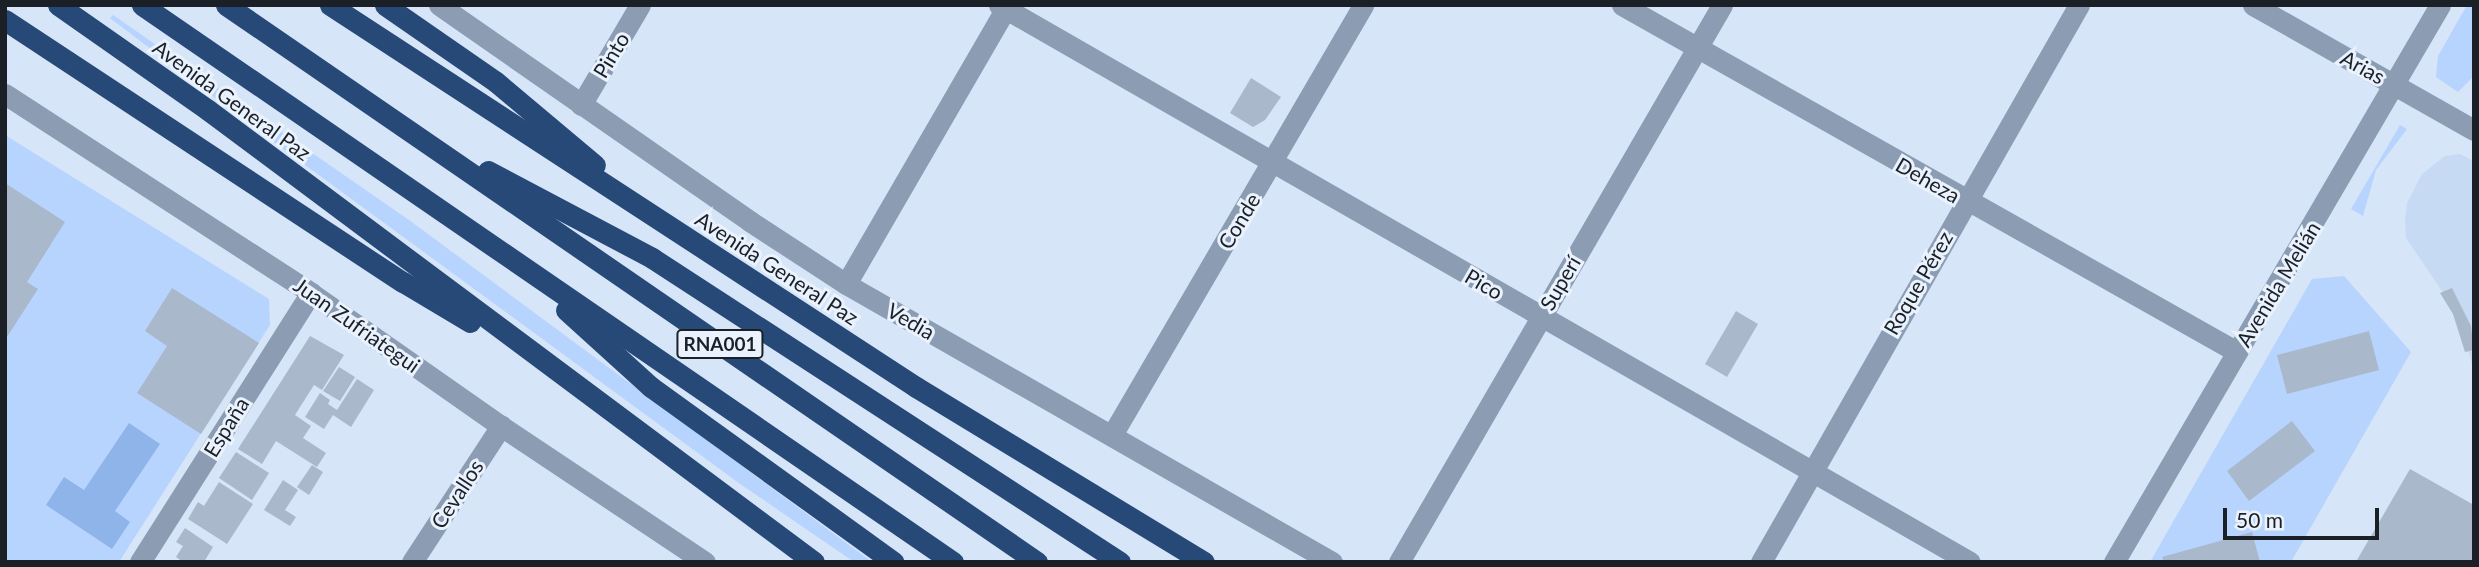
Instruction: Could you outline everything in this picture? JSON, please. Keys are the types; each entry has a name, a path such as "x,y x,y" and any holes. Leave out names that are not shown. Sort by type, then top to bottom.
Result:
{"highway":[{"name":"Avenida General Paz","path":"58,5 208,110 814,562"},
{"name":"Avenida General Paz","path":"142,5 953,562"},
{"name":"RNA001","path":"226,5 1037,562"},
{"name":"Avenida General Paz","path":"330,5 916,387 1204,562"},
{"path":"385,5 496,82 669,227"},
{"path":"5,20 403,282 559,373"},
{"path":"403,126 652,258 1120,562"},
{"path":"508,257 651,387 894,562"}],"street":[{"name":"Vedia","path":"439,5 581,105 846,284 1332,562"},
{"name":"Pinto","path":"581,105 640,5"},
{"name":"Conde","path":"1112,435 1363,5"},
{"name":"Deheza","path":"1622,5 1965,201 2237,352"},
{"name":"Superí","path":"1399,562 1722,5"},
{"name":"Roque Pérez","path":"1760,562 2079,5"},
{"name":"Arias","path":"2253,5 2474,130"},
{"name":"Avenida Melián","path":"2114,562 2440,5"},
{"name":"Pico","path":"1004,7 1970,562"},
{"path":"846,284 1004,7"},
{"name":"Juan Zufriategui","path":"5,93 311,293 697,559"},
{"name":"España","path":"140,562 311,293"},
{"name":"Cevallos","path":"412,562 501,426"}],"shaded area":[{"path":"2467,5 2474,5 2474,76 2458,92 2436,77 2438,56"},
{"path":"113,15 409,220 872,562 854,562 736,481 252,126 110,18"},
{"path":"2400,125 2407,129 2376,170 2363,216 2351,209"},
{"path":"5,135 269,299 270,325 119,562 5,562"},
{"path":"2460,154 2474,161 2474,372 2464,335 2450,303 2406,238 2407,203 2422,174 2445,156"},
{"path":"2344,276 2411,352 2291,562 2150,562 2312,279"},
{"path":"129,423 160,444 115,511 130,522 112,549 46,505 64,477 84,490"}],"building":[{"path":"1251,78 1281,97 1265,120 1253,127 1230,113"},
{"path":"5,183 65,222 27,282 38,289 5,340"},
{"path":"172,288 259,343 201,434 137,393 167,346 145,331"},
{"path":"2452,288 2471,326 2474,350 2465,352 2453,314 2440,293"},
{"path":"1736,311 1758,324 1727,377 1705,364"},
{"path":"2369,331 2379,370 2287,394 2277,355"},
{"path":"310,336 344,355 322,390 314,385 295,415 311,426 303,438 326,453 317,467 276,441 262,464 238,449"},
{"path":"339,367 355,377 340,401 323,391"},
{"path":"357,379 374,390 351,427 333,415 324,429 305,417 320,393 330,400 328,404 337,410"},
{"path":"2292,421 2315,451 2249,501 2227,471"},
{"path":"236,452 269,473 252,500 219,478"},
{"path":"312,465 323,472 309,495 297,487"},
{"path":"2410,469 2474,505 2474,562 2357,560"},
{"path":"283,480 298,490 285,510 296,517 290,526 264,510"},
{"path":"219,482 253,504 227,544 188,519 198,502 204,506"},
{"path":"185,528 213,547 204,562 183,562 176,557 183,546 176,542"},
{"path":"2252,532 2260,562 2164,562 2162,557"}]}
